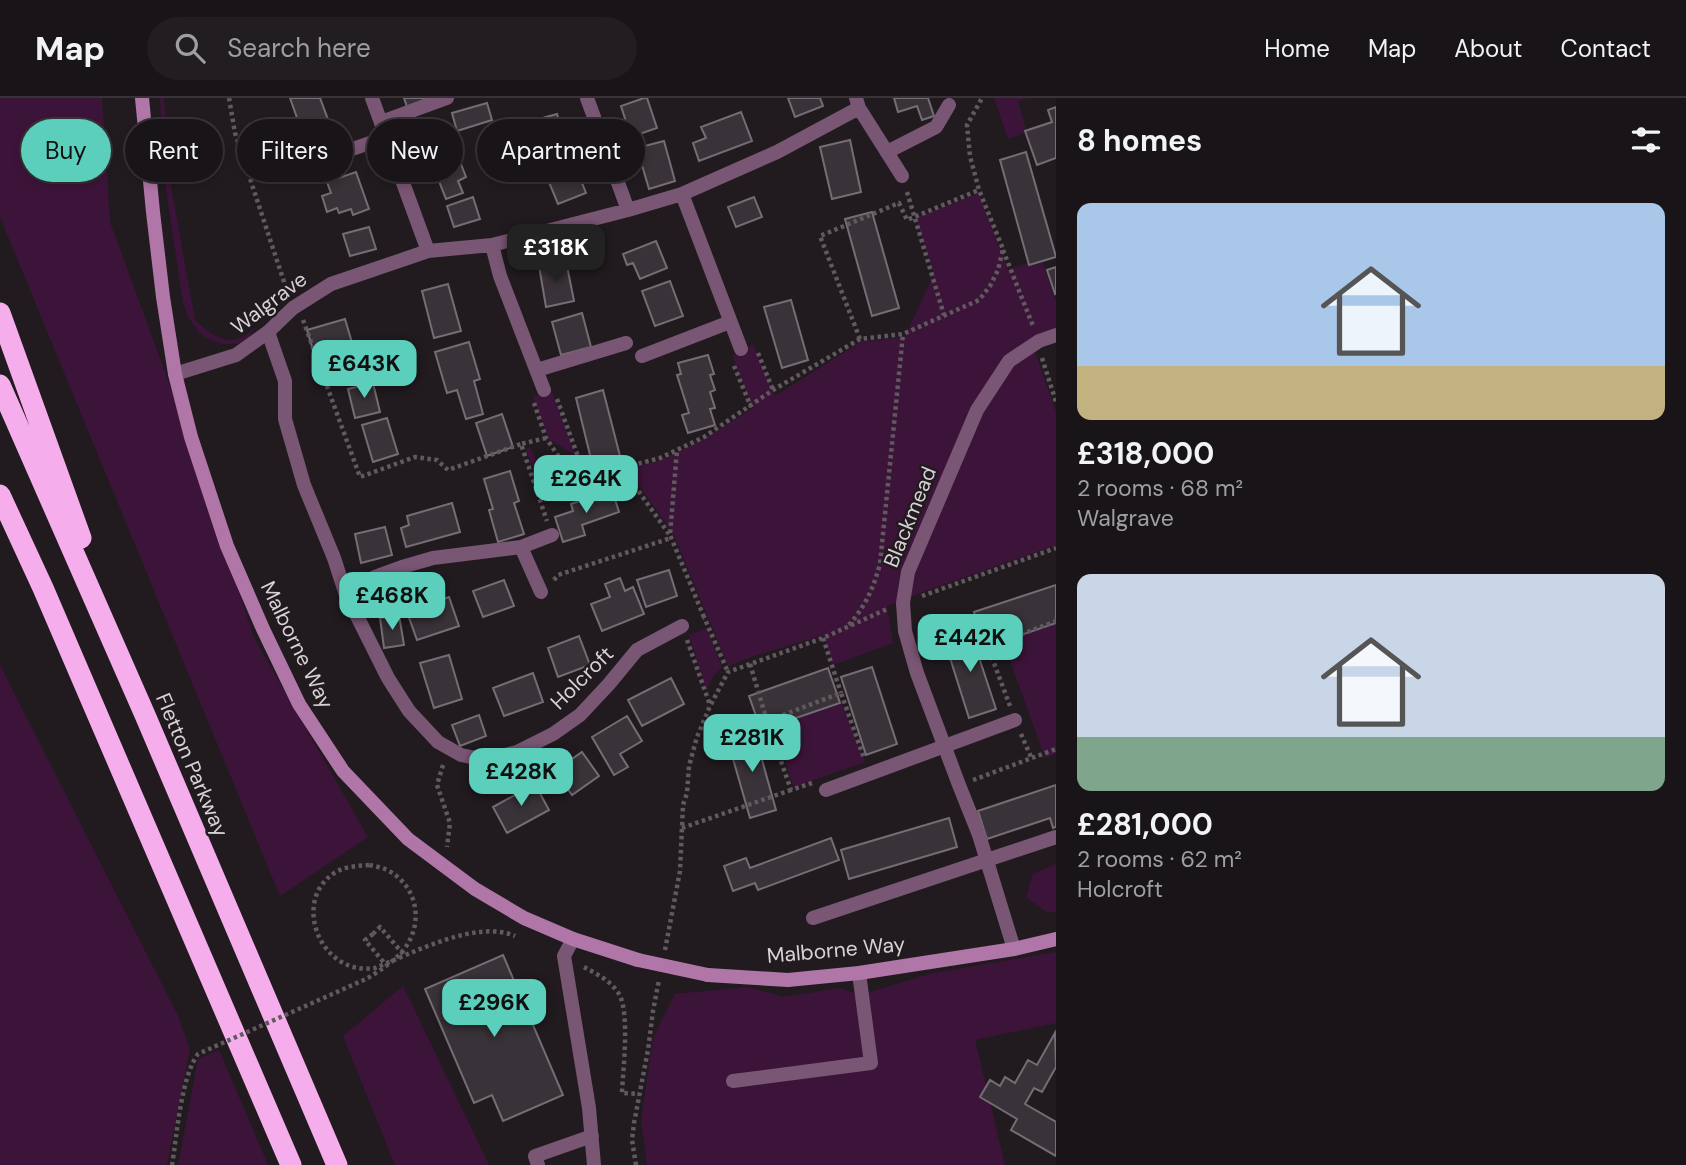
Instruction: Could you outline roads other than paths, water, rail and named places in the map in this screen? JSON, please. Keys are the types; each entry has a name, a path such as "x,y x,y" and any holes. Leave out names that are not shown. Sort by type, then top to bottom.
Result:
{"highway":[{"path":"0,313 145,715"},
{"name":"Fletton Parkway","path":"0,385 145,715 337,1165"},
{"path":"0,495 43,588 291,1165"},
{"path":"0,516 43,588"}],"street":[{"name":"Malborne Way","path":"142,98 155,236 175,374 191,437 227,546 299,704 343,771 408,839 475,889 524,918 573,939 638,960 708,975 788,980 859,973 1014,949 1056,939"},
{"path":"372,98 380,119"},
{"path":"389,119 447,98"},
{"path":"587,98 628,210"},
{"name":"Walgrave","path":"175,374 236,355 268,332 295,307 331,284 428,251 492,245 682,194 777,152 858,103 902,176"},
{"path":"887,152 936,127 949,105"},
{"path":"403,182 428,251"},
{"path":"682,194 730,322 747,346"},
{"path":"492,245 500,276 543,391"},
{"path":"642,356 730,322"},
{"name":"Holcroft","path":"268,332 285,381 285,419 304,485 345,592 388,678 409,711 438,742 461,755 486,760 517,752 553,734 580,715 610,684 637,650 682,626"},
{"name":"Blackmead","path":"1014,949 988,861 917,673 905,631 903,603 908,572 977,410 1009,360 1039,341 1056,335"},
{"path":"537,370 625,343"},
{"path":"345,592 377,576 433,558 521,547 552,535"},
{"path":"521,547 541,592"},
{"path":"826,790 1015,720"},
{"path":"813,918 1056,837"},
{"path":"573,939 564,956 589,1108 594,1165"},
{"path":"733,1081 871,1063 859,973"},
{"path":"538,1165 535,1156 592,1136"}]}
